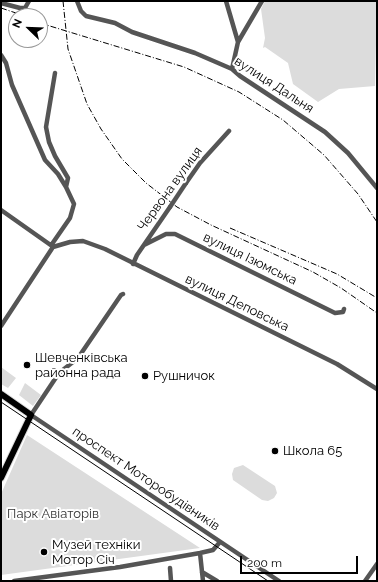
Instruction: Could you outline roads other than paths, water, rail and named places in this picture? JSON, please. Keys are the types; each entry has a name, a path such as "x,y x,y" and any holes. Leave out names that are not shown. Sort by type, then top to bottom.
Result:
{"main road":[{"name":"проспект Моторобудівників","path":"1,394 31,415"},
{"path":"1,478 31,415"}],"street":[{"path":"1,3 25,8 29,1"},
{"name":"вулиця Дальня","path":"77,1 81,11 86,16 115,23 132,32 195,53 232,69 240,76 325,132 348,153 377,188"},
{"path":"226,1 238,42"},
{"path":"232,69 238,42 262,1"},
{"path":"1,55 6,63 12,85 45,160 58,174 74,204 70,218 1,326"},
{"path":"54,73 46,127 52,149 68,178 66,187"},
{"name":"Червона вулиця","path":"133,264 144,245 200,163 229,131"},
{"path":"1,210 52,246"},
{"name":"вулиця Ізюмська","path":"144,245 166,234 175,234 335,313 343,312 344,309"},
{"name":"вулиця Деповська","path":"52,246 83,241 105,249 337,364 377,389"},
{"path":"31,415 59,373 78,358 121,294 123,294"},
{"name":"проспект Моторобудівників","path":"31,415 279,581"},
{"path":"14,581 112,568 200,553 212,550 220,542"},
{"path":"200,553 203,581"},
{"path":"365,581 377,564"},
{"path":"170,568 171,581"},
{"path":"202,572 217,581"}],"tram line":[{"path":"1,402 268,581"}],"railway":[{"path":"63,1 68,49 87,104 101,129 122,159 146,183 177,207 211,225 313,272 341,288 377,313"},
{"path":"1,8 8,10"},
{"path":"48,25 184,67 239,92 283,120 324,155 358,194 377,222"},
{"path":"230,228 337,274 377,298"}],"place":[{"name":"Шевченківська районна рада","path":"27,365"},
{"name":"Рушничок","path":"145,376"},
{"name":"Школа 65","path":"275,451"},
{"name":"Музей техніки Мотор Січ","path":"44,552"}],"park label":[{"name":"Парк Авіаторів","path":"53,514"}]}
